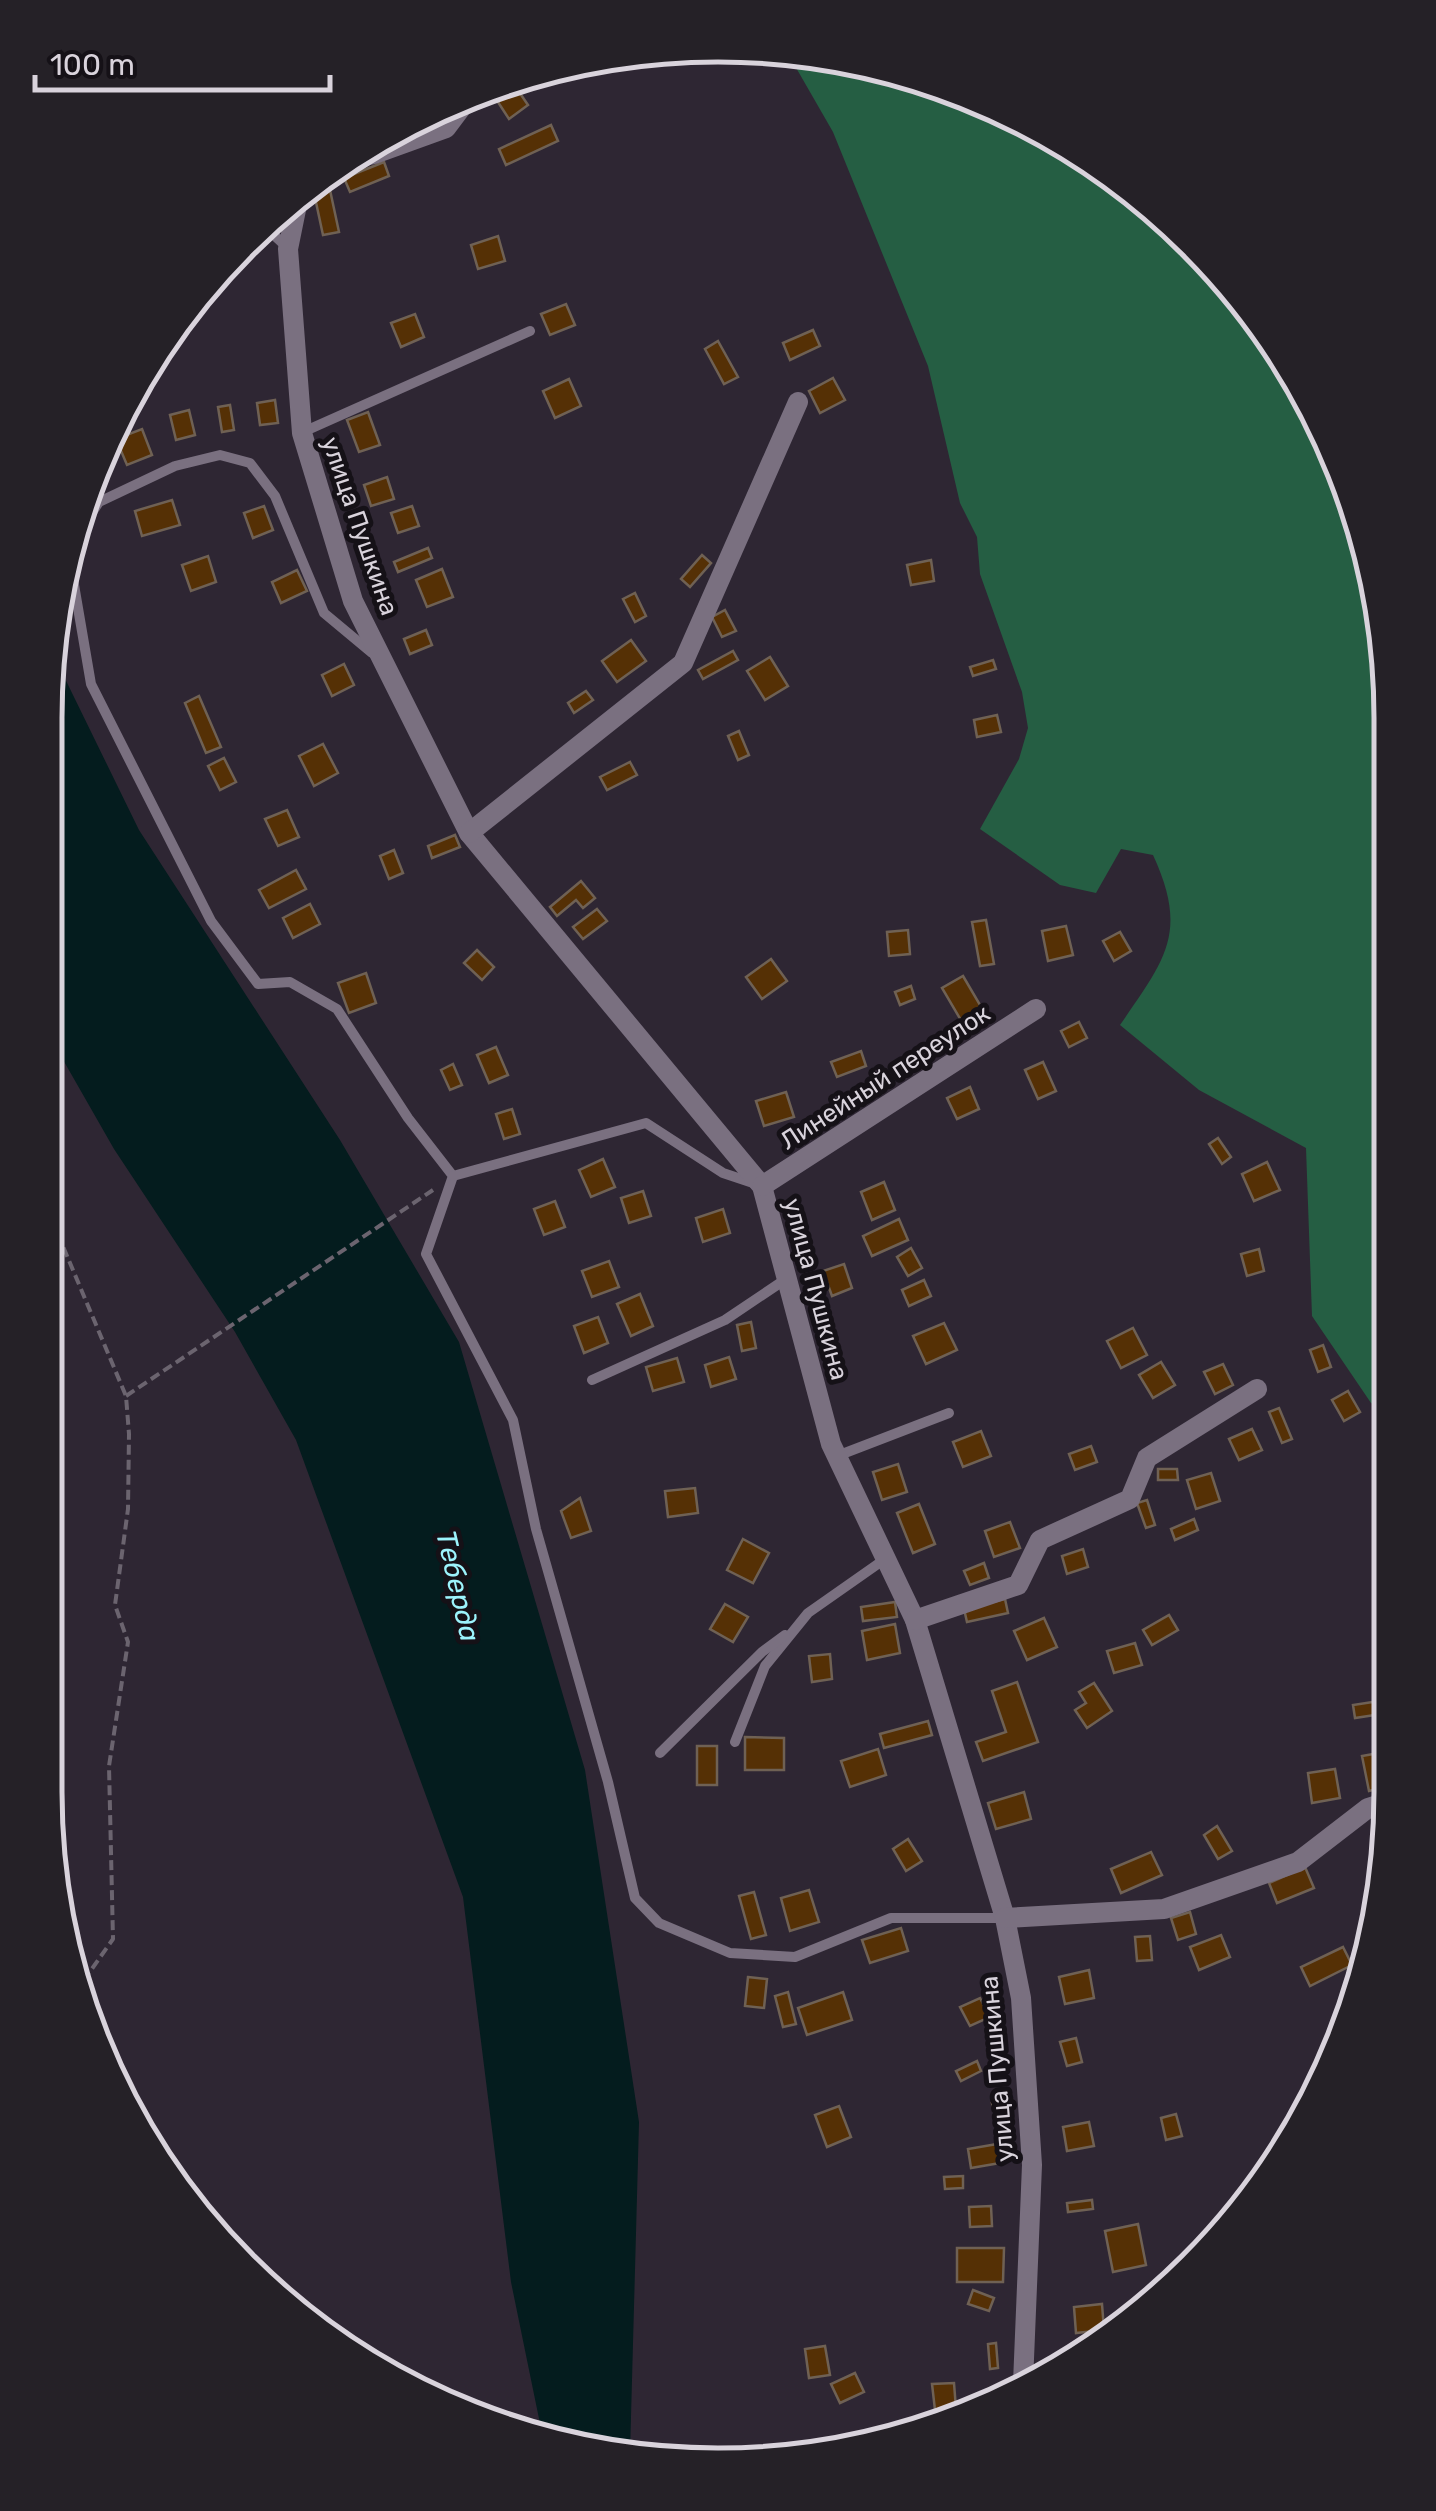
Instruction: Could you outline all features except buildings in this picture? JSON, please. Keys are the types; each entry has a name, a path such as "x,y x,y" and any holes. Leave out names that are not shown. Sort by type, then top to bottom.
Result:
{"street":[{"path":"401,144 446,128 453,118"},
{"name":"улица Пушкина","path":"294,218 288,249 302,433 354,601 468,834 762,1186 837,1456 915,1620 1005,1918 1020,1998 1032,2165 1024,2372"},
{"path":"468,834 682,662 798,402"},
{"name":"Линейный переулок","path":"762,1186 1036,1009"},
{"path":"915,1620 1018,1585 1040,1540 1130,1499 1147,1458 1257,1389"},
{"path":"1005,1918 1164,1909 1298,1862 1373,1806"}],"lane":[{"path":"274,236 288,249"},
{"path":"302,433 530,331"},
{"path":"99,502 174,466 220,455 250,463 275,496 324,613 384,664"},
{"path":"75,590 91,684 211,921 258,984 290,982 336,1009 408,1118 453,1176"},
{"path":"453,1176 646,1123 723,1173 762,1186"},
{"path":"453,1176 426,1254 513,1420 536,1529 608,1782 635,1898 659,1923 730,1954 795,1957 891,1918 1005,1918"},
{"path":"592,1380 725,1320 787,1278"},
{"path":"837,1456 949,1413"},
{"path":"736,1742 765,1666 808,1613 886,1558"},
{"path":"660,1753 762,1652 798,1626"}],"path":[{"path":"126,1396 453,1176"},
{"path":"62,1244 126,1396 128,1509 115,1605 128,1642 108,1766 113,1938 88,1975"}],"green space":[{"path":"796,67 846,75 929,97 1008,130 1082,173 1150,225 1211,286 1286,390 1324,467 1361,590 1372,675 1374,1405 1312,1316 1306,1148 1199,1090 1120,1025 1149,982 1167,945 1169,905 1153,855 1121,849 1096,893 1060,885 980,829 1019,759 1028,728 1022,692 980,574 977,537 960,503 928,366 833,132"}],"water":[{"name":"Теберда","path":"64,676 139,830 340,1140 459,1342 585,1770 639,2122 630,2443 540,2424 511,2282 463,1897 296,1440 235,1332 114,1149 62,1058"}]}
